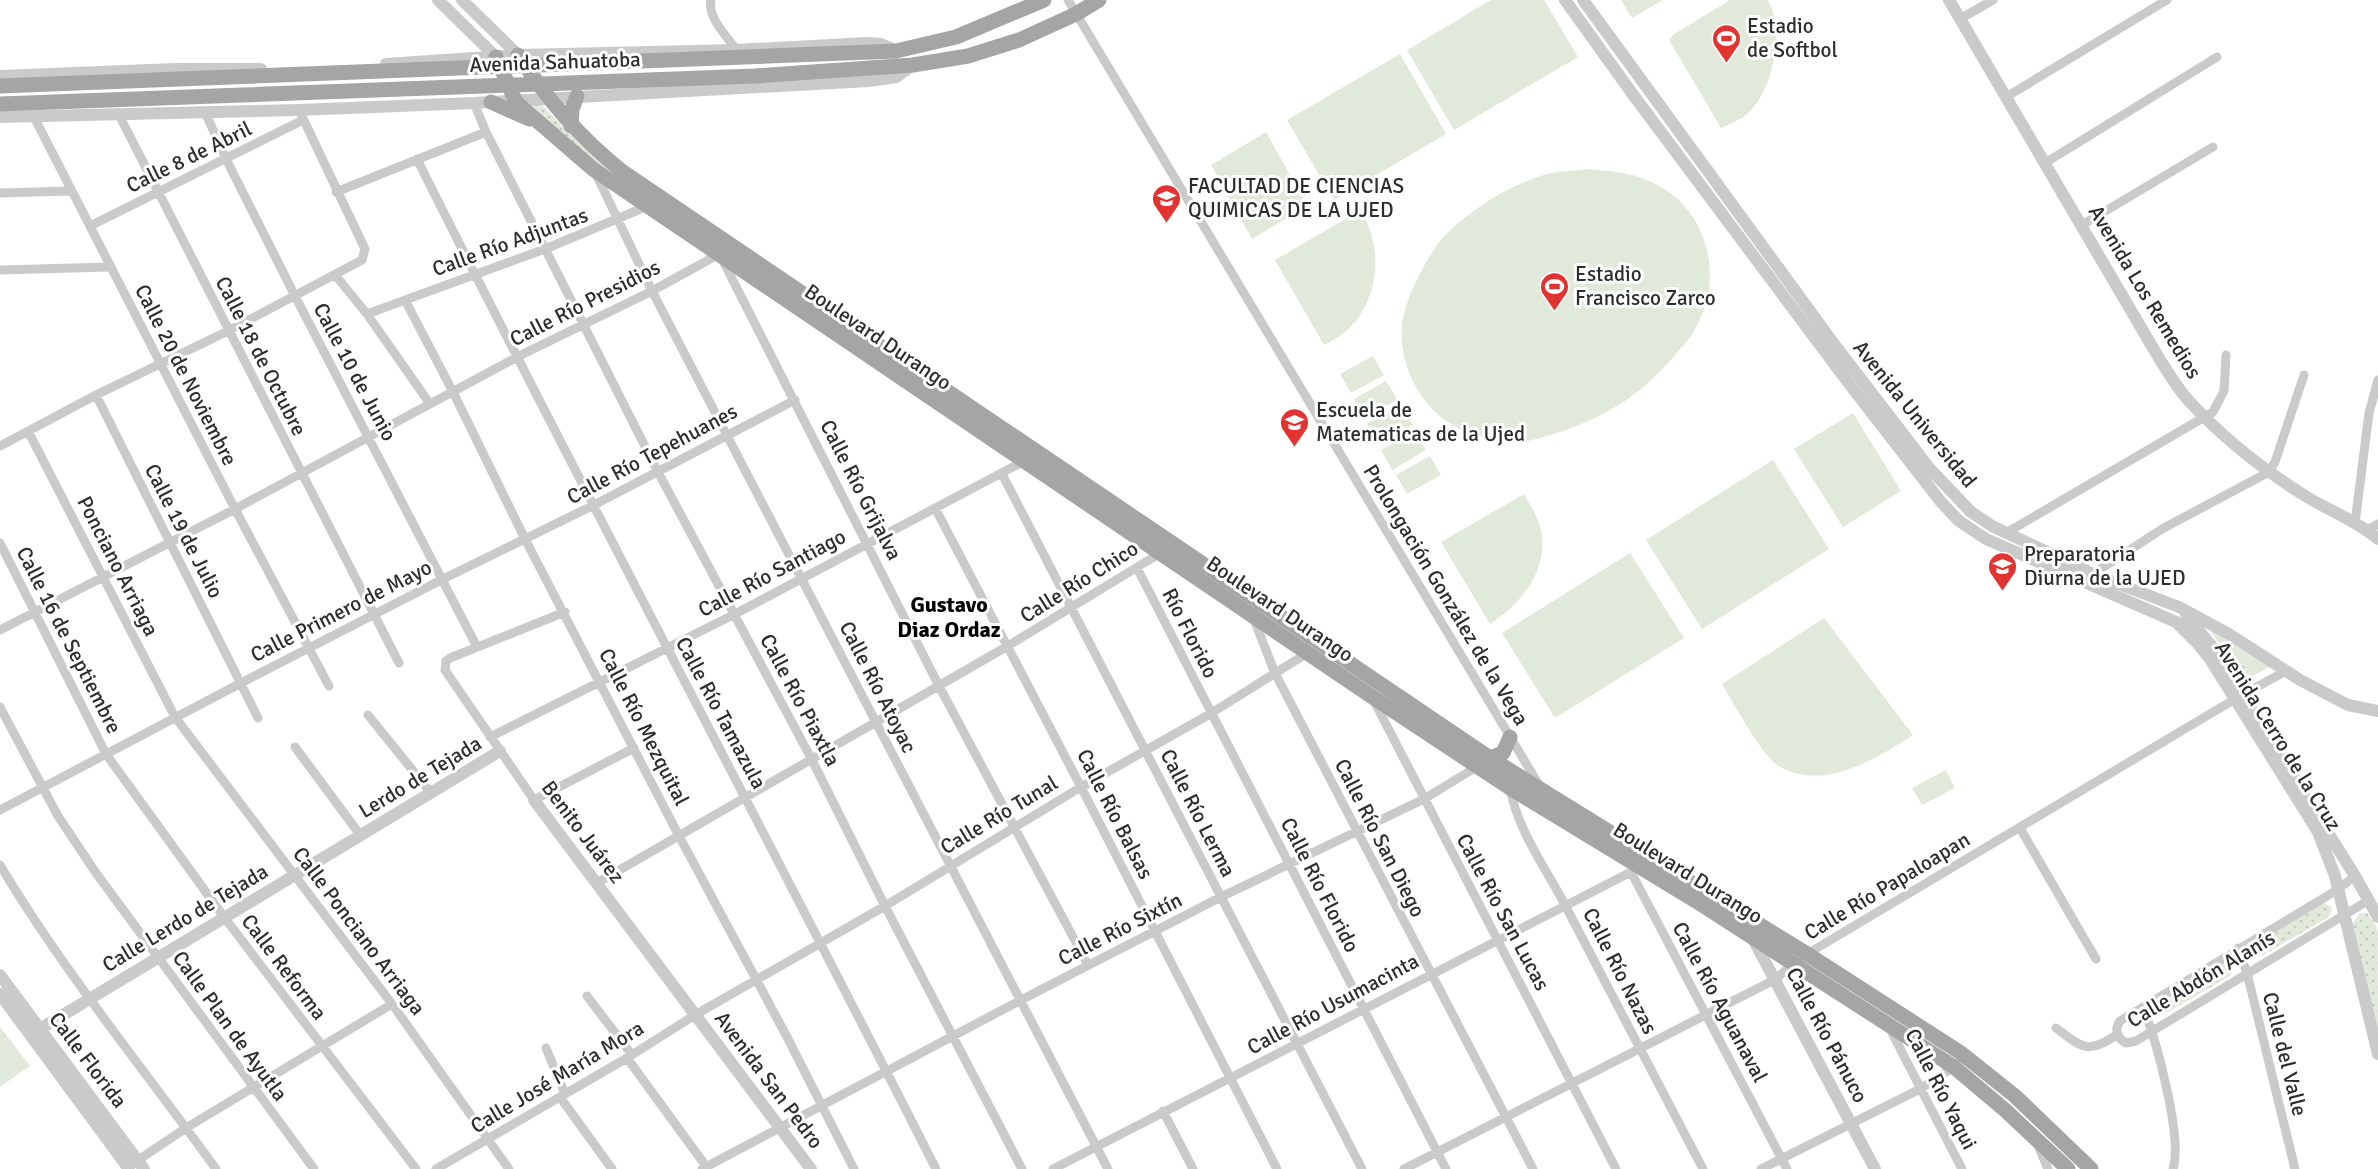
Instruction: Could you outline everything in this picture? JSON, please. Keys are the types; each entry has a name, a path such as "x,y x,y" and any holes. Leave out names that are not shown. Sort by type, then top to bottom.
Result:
{"main road":[{"name":"Avenida Sahuatoba","path":"0,86 743,53 896,51 956,37 1044,0"},
{"name":"Avenida Sahuatoba","path":"0,104 176,96 753,82 913,65 968,56 1019,40 1076,14 1099,0"},
{"name":"Boulevard Durango","path":"518,55 571,126 598,153 623,172 1173,544 1315,649 1371,696 1484,762 1544,793 1636,863 1748,918 1961,1053 2015,1096 2091,1169"},
{"name":"Boulevard Durango","path":"496,57 515,100 536,121 594,169 1253,616 1360,672 1484,762 1510,788 1636,863 1954,1067 2068,1169"},
{"path":"571,126 572,109 582,96"},
{"path":"490,102 536,121"},
{"path":"1484,762 1503,753 1510,737"}],"street":[{"path":"438,0 496,57"},
{"path":"462,0 518,55"},
{"path":"0,117 225,111 301,115 753,82 751,65 713,15 711,0"},
{"name":"Prolongación González de la Vega","path":"1068,0 1544,793 1545,809"},
{"name":"Avenida Universidad","path":"1565,0 1850,385 1941,502 1959,521 1986,539 2176,622"},
{"name":"Avenida Universidad","path":"1583,0 1822,328 1930,469 1971,512 2006,533 2093,574 2179,607 2348,705 2378,711"},
{"name":"Avenida Los Remedios","path":"1948,0 2174,382 2205,417 2269,472 2309,498 2355,523 2373,527 2378,539"},
{"path":"1960,19 1993,0"},
{"path":"2006,97 2167,0"},
{"path":"582,96 581,75 585,65 595,53"},
{"path":"0,76 383,64 518,55 743,53"},
{"path":"2045,162 2217,57"},
{"path":"461,59 471,69 476,79 474,103"},
{"path":"221,69 231,83 225,111"},
{"name":"Calle Río Piaxtla","path":"474,103 486,132 658,472 811,758 1022,1169"},
{"name":"Calle 10 de Junio","path":"205,112 225,159 477,647"},
{"name":"Calle 18 de Octubre","path":"118,113 399,663"},
{"path":"0,446 96,395 336,276 362,260 365,249 301,115"},
{"name":"Calle 8 de Abril","path":"90,226 225,159 301,115"},
{"name":"Calle 20 de Noviembre","path":"33,116 235,509 329,686"},
{"path":"336,192 486,132"},
{"path":"2082,225 2213,147"},
{"path":"1686,164 1698,156"},
{"name":"Calle Río Tamazula","path":"417,159 592,506 745,796 936,1169"},
{"name":"Calle Río Atoyac","path":"594,169 652,291 1108,1169"},
{"path":"0,193 71,191"},
{"name":"Calle Río Adjuntas","path":"367,314 545,249 663,199"},
{"name":"Calle Río Presidios","path":"0,630 235,509 517,357 652,291 733,245"},
{"name":"Calle Río Grijalva","path":"720,254 939,686 1088,965"},
{"path":"0,270 110,267"},
{"path":"336,276 367,314 430,404"},
{"name":"Calle Río Mezquital","path":"405,300 525,539 854,1169"},
{"path":"2006,533 2205,417 2217,406 2224,391 2226,355"},
{"path":"2093,574 2162,529 2269,472 2275,462 2304,375"},
{"path":"2355,523 2369,413 2378,380"},
{"name":"Calle 19 de Julio","path":"96,395 168,543 258,718"},
{"name":"Calle Río Tepehuanes","path":"525,539 795,400"},
{"path":"2369,413 2378,407"},
{"name":"Ponciano Arriaga","path":"28,431 175,717"},
{"name":"Calle Río Santiago","path":"490,737 735,614 1037,454"},
{"name":"Calle Río Lerma","path":"1002,474 1362,1169"},
{"name":"Calle Río Balsas","path":"935,508 1277,1169"},
{"name":"Calle Primero de Mayo","path":"0,810 41,785 106,754 443,579 525,539"},
{"name":"Calle 16 de Septiembre","path":"0,543 106,754"},
{"name":"Calle Río Chico","path":"597,883 1071,609 1173,544"},
{"name":"Río Florido","path":"1137,568 1210,714"},
{"name":"Avenida Cerro de la Cruz","path":"2179,607 2230,668 2239,696 2318,832 2335,876 2378,1054"},
{"path":"477,647 565,612"},
{"name":"Calle Río San Diego","path":"1253,616 1275,674 1533,1169"},
{"name":"Avenida Cerro de la Cruz","path":"2176,622 2197,643 2259,722 2378,917"},
{"name":"Benito Juárez","path":"477,647 450,658 446,661 445,670 534,800 695,1015"},
{"name":"Calle Río Tunal","path":"695,1015 885,906 1081,787 1210,714 1315,649"},
{"name":"Calle Río Papaloapan","path":"1404,1169 1776,979 1807,954 2239,696 2286,671"},
{"name":"Calle Río San Lucas","path":"1360,672 1616,1169"},
{"name":"Calle Plan de Ayutla","path":"0,707 58,816 96,873 253,1090 314,1169"},
{"name":"Calle Río Florido","path":"1210,714 1247,780 1446,1169"},
{"path":"368,715 431,793"},
{"name":"Calle Ponciano Arriaga","path":"175,717 392,1004 509,1169"},
{"path":"295,747 361,836"},
{"path":"534,800 634,748"},
{"name":"Lerdo de Tejada","path":"361,836 500,751"},
{"name":"Calle Reforma","path":"106,754 224,917 416,1169"},
{"name":"Calle Río Sixtín","path":"706,1168 822,1104 1088,965 1221,897 1424,799 1484,762"},
{"name":"Calle Río Nazas","path":"1510,788 1519,822 1565,904 1703,1169"},
{"path":"2020,828 2096,959"},
{"name":"Calle Lerdo de Tejada","path":"35,1032 361,836"},
{"name":"Calle Río Usumacinta","path":"1053,1169 1497,940 1636,863"},
{"name":"Calle Río Aguanaval","path":"1636,863 1707,1016 1787,1169"},
{"path":"0,866 89,998 216,1169"},
{"name":"Calle Abdón Alanís","path":"2355,876 2337,890 2238,948 2119,1023 2118,1035 2122,1041 2129,1043 2153,1031 2369,900"},
{"name":"Calle Río Pánuco","path":"1748,918 1753,938 1875,1169"},
{"name":"Calle del Valle","path":"2238,948 2247,973 2295,1169"},
{"name":"Calle Florida","path":"0,975 35,1032 135,1166"},
{"name":"Calle Florida","path":"0,994 35,1032"},
{"path":"586,996 706,1168"},
{"path":"135,1166 186,1128 253,1090 392,1004"},
{"path":"2143,1007 2153,1031 2174,1131 2173,1169"},
{"name":"Calle José María Mora","path":"436,1169 630,1056 695,1015"},
{"name":"Avenida San Pedro","path":"695,1015 811,1169"},
{"name":"Calle Río Yaqui","path":"1888,1025 1962,1169"},
{"path":"2056,1028 2088,1048 2098,1047 2118,1035"},
{"path":"546,1048 563,1095 612,1169"},
{"path":"1761,1169 1920,1089 1954,1067 1961,1053"},
{"path":"1163,1111 1193,1169"},
{"path":"2035,1138 2048,1169"}],"green space":[{"path":"1491,0 1544,0 1578,57 1454,130 1407,50"},
{"path":"1621,0 1663,0 1632,18"},
{"path":"1730,0 1768,0 1776,28 1776,44 1769,77 1755,105 1744,117 1721,128 1669,40 1674,34"},
{"path":"1400,54 1446,134 1334,200 1287,120"},
{"path":"537,100 580,144 645,193 645,198 567,141 533,107 531,102"},
{"path":"1266,132 1307,206 1252,239 1211,165"},
{"name":"Estadio Francisco Zarco","path":"1587,169 1619,172 1642,178 1670,193 1686,208 1698,226 1706,247 1710,268 1703,313 1692,334 1650,382 1609,411 1560,432 1521,442 1491,439 1458,428 1427,404 1418,391 1405,361 1402,345 1404,314 1417,279 1446,234 1488,201 1513,187 1538,177 1555,172"},
{"path":"1361,210 1373,241 1375,275 1371,291 1356,321 1342,335 1324,345 1275,260"},
{"path":"1373,356 1384,375 1351,393 1340,374"},
{"path":"1386,381 1398,400 1364,418 1354,399"},
{"path":"1401,405 1413,425 1379,444 1367,424"},
{"path":"1853,413 1901,491 1843,527 1794,449"},
{"path":"1415,431 1426,450 1392,470 1381,450"},
{"path":"1430,456 1441,475 1407,494 1396,475"},
{"path":"1773,460 1829,549 1702,629 1646,540"},
{"path":"1524,494 1540,525 1542,550 1540,563 1529,587 1521,597 1490,624 1441,542"},
{"path":"1630,553 1684,638 1555,718 1502,633"},
{"path":"1824,618 1913,735 1865,763 1847,770 1811,776 1794,773 1777,765 1763,751 1722,684"},
{"path":"2212,630 2271,666 2245,680 2211,632"},
{"path":"1946,770 1955,788 1922,805 1912,788"},
{"path":"2323,903 2332,909 2329,917 2263,955 2254,955 2251,952 2252,947"},
{"path":"2360,913 2367,913 2376,925 2378,933 2378,1033 2352,925"},
{"path":"2222,963 2232,966 2233,971 2230,976 2168,1012 2162,1014 2159,1011 2160,1000"},
{"path":"0,1027 30,1066 0,1087"}],"place":[{"name":"Estadio de Softbol","path":"1726,64"},
{"name":"FACULTAD DE CIENCIAS QUIMICAS DE LA UJED","path":"1167,224"},
{"name":"Estadio Francisco Zarco","path":"1554,312"},
{"name":"Escuela de Matematicas de la Ujed","path":"1295,448"},
{"name":"Preparatoria Diurna de la UJED","path":"2003,592"}],"district":[{"name":"Gustavo Diaz Ordaz","path":"949,616"}]}
